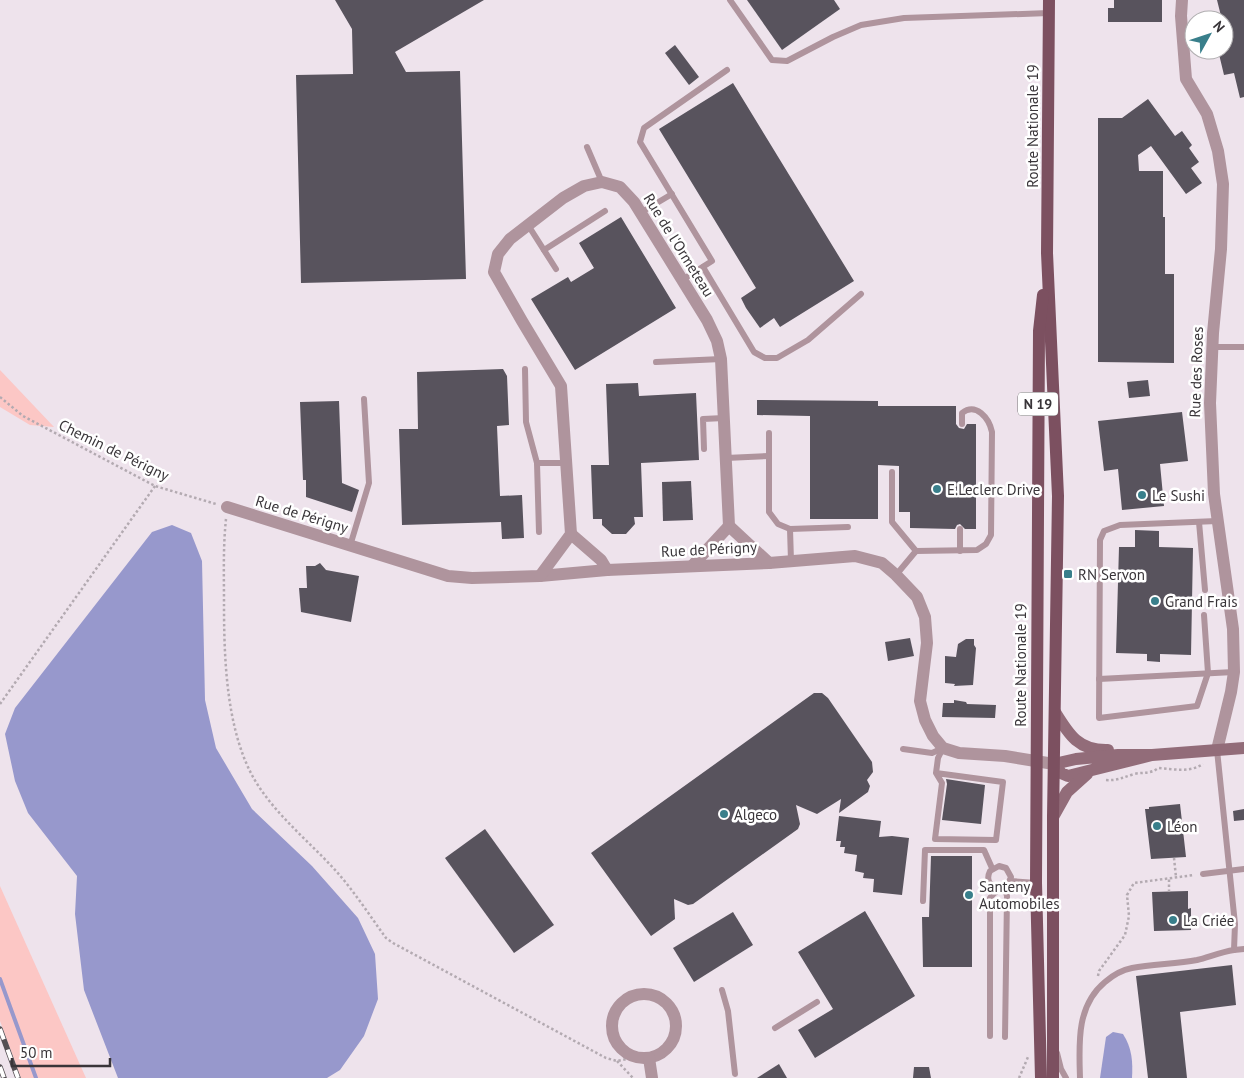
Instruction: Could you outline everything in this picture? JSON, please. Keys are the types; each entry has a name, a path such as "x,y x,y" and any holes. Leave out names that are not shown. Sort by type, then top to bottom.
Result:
{"main road":[{"name":"Route Nationale 19","path":"1049,6 1047,253 1058,496 1053,817 1053,1078"},
{"name":"Route Nationale 19","path":"1041,1078 1036,882 1039,331 1047,253"}],"street":[{"name":"Rue des Roses","path":"1182,0 1181,16 1186,79 1207,114 1218,151 1223,184 1210,403 1212,470 1232,629 1234,672 1217,750"},
{"name":"Rue de l'Ormeteau","path":"602,182 620,187 634,202 707,320 717,341 721,359 729,526"},
{"path":"540,576 571,534 561,386 494,272 498,254 510,239 564,198 584,186 602,182"},
{"name":"Rue de Périgny","path":"227,507 448,576 472,578 540,576 607,570 769,563 855,556 882,563 917,598 925,617 927,642 920,701 925,720 943,748"},
{"path":"692,566 729,526 769,563"},
{"path":"571,534 601,560 607,570"},
{"path":"1055,712 1065,730 1088,748 1102,750 1131,749 1152,755"},
{"path":"943,748 960,753 1005,756 1054,764 1076,759 1118,754 1152,755 1244,748"},
{"path":"1053,817 1067,792 1082,777 1099,774 1152,755"},
{"path":"1054,764 1061,773 1068,776 1099,774"},
{"path":"646,994 658,998 669,1006 675,1018 676,1032 669,1046 657,1056 649,1058 636,1057 624,1051 615,1041 612,1021 617,1009 626,999 632,996 646,994"},
{"path":"649,1058 652,1078"}],"lane":[{"path":"730,0 772,60 787,61 861,25 904,18 1049,6"},
{"path":"682,280 712,261 640,142 644,128 727,70"},
{"path":"587,147 602,182"},
{"path":"640,213 672,194"},
{"path":"544,250 605,211"},
{"path":"528,225 556,269"},
{"path":"703,266 754,352 765,358 777,358 808,340 861,294"},
{"path":"1212,347 1244,347"},
{"path":"656,362 721,359"},
{"path":"524,369 526,422 537,464 539,532"},
{"path":"350,546 368,483 364,399"},
{"path":"916,551 977,550 986,544 991,535 992,432 990,424 979,410 972,409 962,413 962,424"},
{"path":"704,449 703,418 724,418"},
{"path":"769,433 769,512 778,524 790,529 848,527"},
{"path":"726,458 769,456"},
{"path":"537,464 566,463"},
{"path":"892,472 892,522 916,551"},
{"path":"1204,614 1208,673 1197,706 1099,718 1100,540 1104,531 1120,525 1218,521"},
{"path":"1199,522 1205,590"},
{"path":"790,529 792,561"},
{"path":"960,529 960,551"},
{"path":"896,575 916,551"},
{"path":"1099,679 1234,672"},
{"path":"902,750 932,753 943,748"},
{"path":"936,774 1003,782 996,840 934,839 942,783 936,774 938,758 943,748"},
{"path":"1217,750 1235,924 1234,950"},
{"path":"922,901 926,850 984,850 992,868"},
{"path":"999,866 1006,868 1010,874 1010,881 1005,887 998,888 989,882 988,874 992,868 999,866"},
{"path":"1202,874 1244,870"},
{"path":"1010,881 1036,882"},
{"path":"1005,887 1007,896 1005,1037"},
{"path":"990,1036 990,898 998,888"},
{"path":"1080,1078 1079,1044 1083,1012 1095,990 1113,975 1130,968 1198,960 1213,954 1244,949"},
{"path":"722,990 728,1011 735,1074"},
{"path":"775,1028 817,1002"},
{"path":"1053,1036 1061,1070 1066,1078"}],"path":[{"name":"Chemin de Périgny","path":"0,397 23,416 155,486 227,507"},
{"path":"0,704 155,486"},
{"path":"227,507 223,542 224,633 229,700 239,740 253,777 274,807 337,872 386,938 598,1054 618,1061 633,1078"},
{"path":"1099,774 1119,780 1135,774 1154,772 1158,768 1185,771 1198,768 1217,750"},
{"path":"1174,858 1176,877"},
{"path":"1095,990 1099,971 1125,935 1129,916 1127,895 1134,883 1202,874"},
{"path":"1170,878 1170,892"},
{"path":"618,1061 636,1057"}],"shaded area":[{"path":"0,370 54,427 30,425 0,407"},
{"path":"0,886 86,1078 21,1078 0,1021"}],"water":[{"path":"172,525 191,533 202,561 205,700 216,748 252,809 312,866 358,918 375,954 378,999 364,1036 340,1070 327,1078 118,1078 84,990 75,914 77,876 28,813 15,781 5,734 15,708 152,532"},
{"path":"1113,1032 1123,1034 1128,1045 1132,1061 1132,1078 1100,1078 1106,1037"}],"building":[{"path":"335,0 484,0 395,52 406,72 460,71 466,279 301,283 296,75 353,74 352,29"},
{"path":"747,0 834,0 840,9 782,50"},
{"path":"1114,0 1162,0 1162,22 1108,22 1108,8 1114,8"},
{"path":"1217,0 1244,0 1244,97 1240,98 1234,73 1224,75 1220,60 1234,60 1234,10 1220,10"},
{"path":"675,45 699,77 689,85 665,53"},
{"path":"733,83 854,281 780,327 774,318 760,328 746,308 741,298 756,288 659,129"},
{"path":"1148,99 1175,136 1182,131 1192,145 1189,148 1199,162 1191,168 1202,183 1186,194 1151,146 1138,155 1139,171 1163,171 1165,274 1174,274 1174,363 1098,362 1098,118 1122,118"},
{"path":"621,217 676,308 575,370 531,299 568,277 571,282 594,268 579,243"},
{"path":"503,369 507,376 509,425 497,426 500,496 522,495 524,538 502,539 501,522 402,525 399,429 418,429 417,372"},
{"path":"1148,380 1150,396 1129,398 1127,382"},
{"path":"638,383 639,396 696,393 699,460 641,463 643,517 634,517 635,524 626,534 612,534 602,525 602,519 593,519 591,465 609,465 606,384"},
{"path":"757,400 878,401 878,406 956,406 956,424 959,428 964,429 967,424 976,424 976,529 965,529 960,524 955,529 910,528 910,512 899,512 899,466 878,465 878,519 810,519 810,416 757,415"},
{"path":"339,401 342,483 359,490 352,512 306,497 306,480 303,480 300,402"},
{"path":"1182,412 1188,461 1160,464 1164,506 1122,510 1118,469 1104,471 1098,421"},
{"path":"691,481 693,520 663,521 662,482"},
{"name":"Grand Frais","path":"1135,530 1159,531 1159,547 1193,548 1191,655 1160,654 1160,662 1147,661 1147,654 1116,653 1119,547 1135,547"},
{"path":"320,563 326,570 359,576 351,622 301,612 299,588 307,588 306,566 315,566"},
{"path":"910,638 914,656 888,661 885,642"},
{"path":"966,639 974,639 976,648 973,685 954,686 955,684 945,683 945,656 956,657 958,644"},
{"name":"Algeco","path":"814,693 822,693 828,698 872,762 873,772 867,780 870,786 868,792 839,813 841,799 817,814 796,805 800,824 798,829 693,904 688,905 674,899 675,919 651,936 591,853"},
{"path":"954,700 966,702 967,704 996,705 995,718 942,717 943,703 954,703"},
{"path":"946,779 985,785 981,824 942,820"},
{"path":"1180,804 1186,857 1151,859 1145,809"},
{"path":"1244,809 1244,820 1234,821 1233,811"},
{"path":"839,816 881,821 879,837 909,838 902,895 873,892 874,879 863,878 864,873 855,871 857,855 844,853 845,847 840,847 841,841 836,841"},
{"path":"485,829 554,925 514,953 445,858"},
{"path":"931,856 972,856 972,967 923,967 922,917 929,917"},
{"name":"La Criée","path":"1188,891 1188,909 1191,908 1191,930 1154,931 1152,892"},
{"path":"865,911 915,996 815,1058 798,1030 833,1009 798,952"},
{"path":"733,912 753,945 694,982 673,948"},
{"path":"1232,965 1236,1005 1180,1012 1187,1078 1148,1078 1136,976"},
{"path":"779,1064 787,1078 757,1078"},
{"path":"914,1067 929,1067 931,1078 913,1078"}],"waterway":[{"path":"0,979 36,1078"}],"railway":[{"path":"0,1029 18,1078"},
{"path":"0,1067 4,1078"}],"place":[{"name":"E.Leclerc Drive","path":"937,489"},
{"name":"Le Sushi","path":"1142,495"},
{"name":"RN Servon","path":"1068,574"},
{"name":"Grand Frais","path":"1155,601"},
{"name":"Algeco","path":"724,814"},
{"name":"Léon","path":"1157,826"},
{"name":"Santeny Automobiles","path":"969,895"},
{"name":"La Criée","path":"1173,920"}]}
